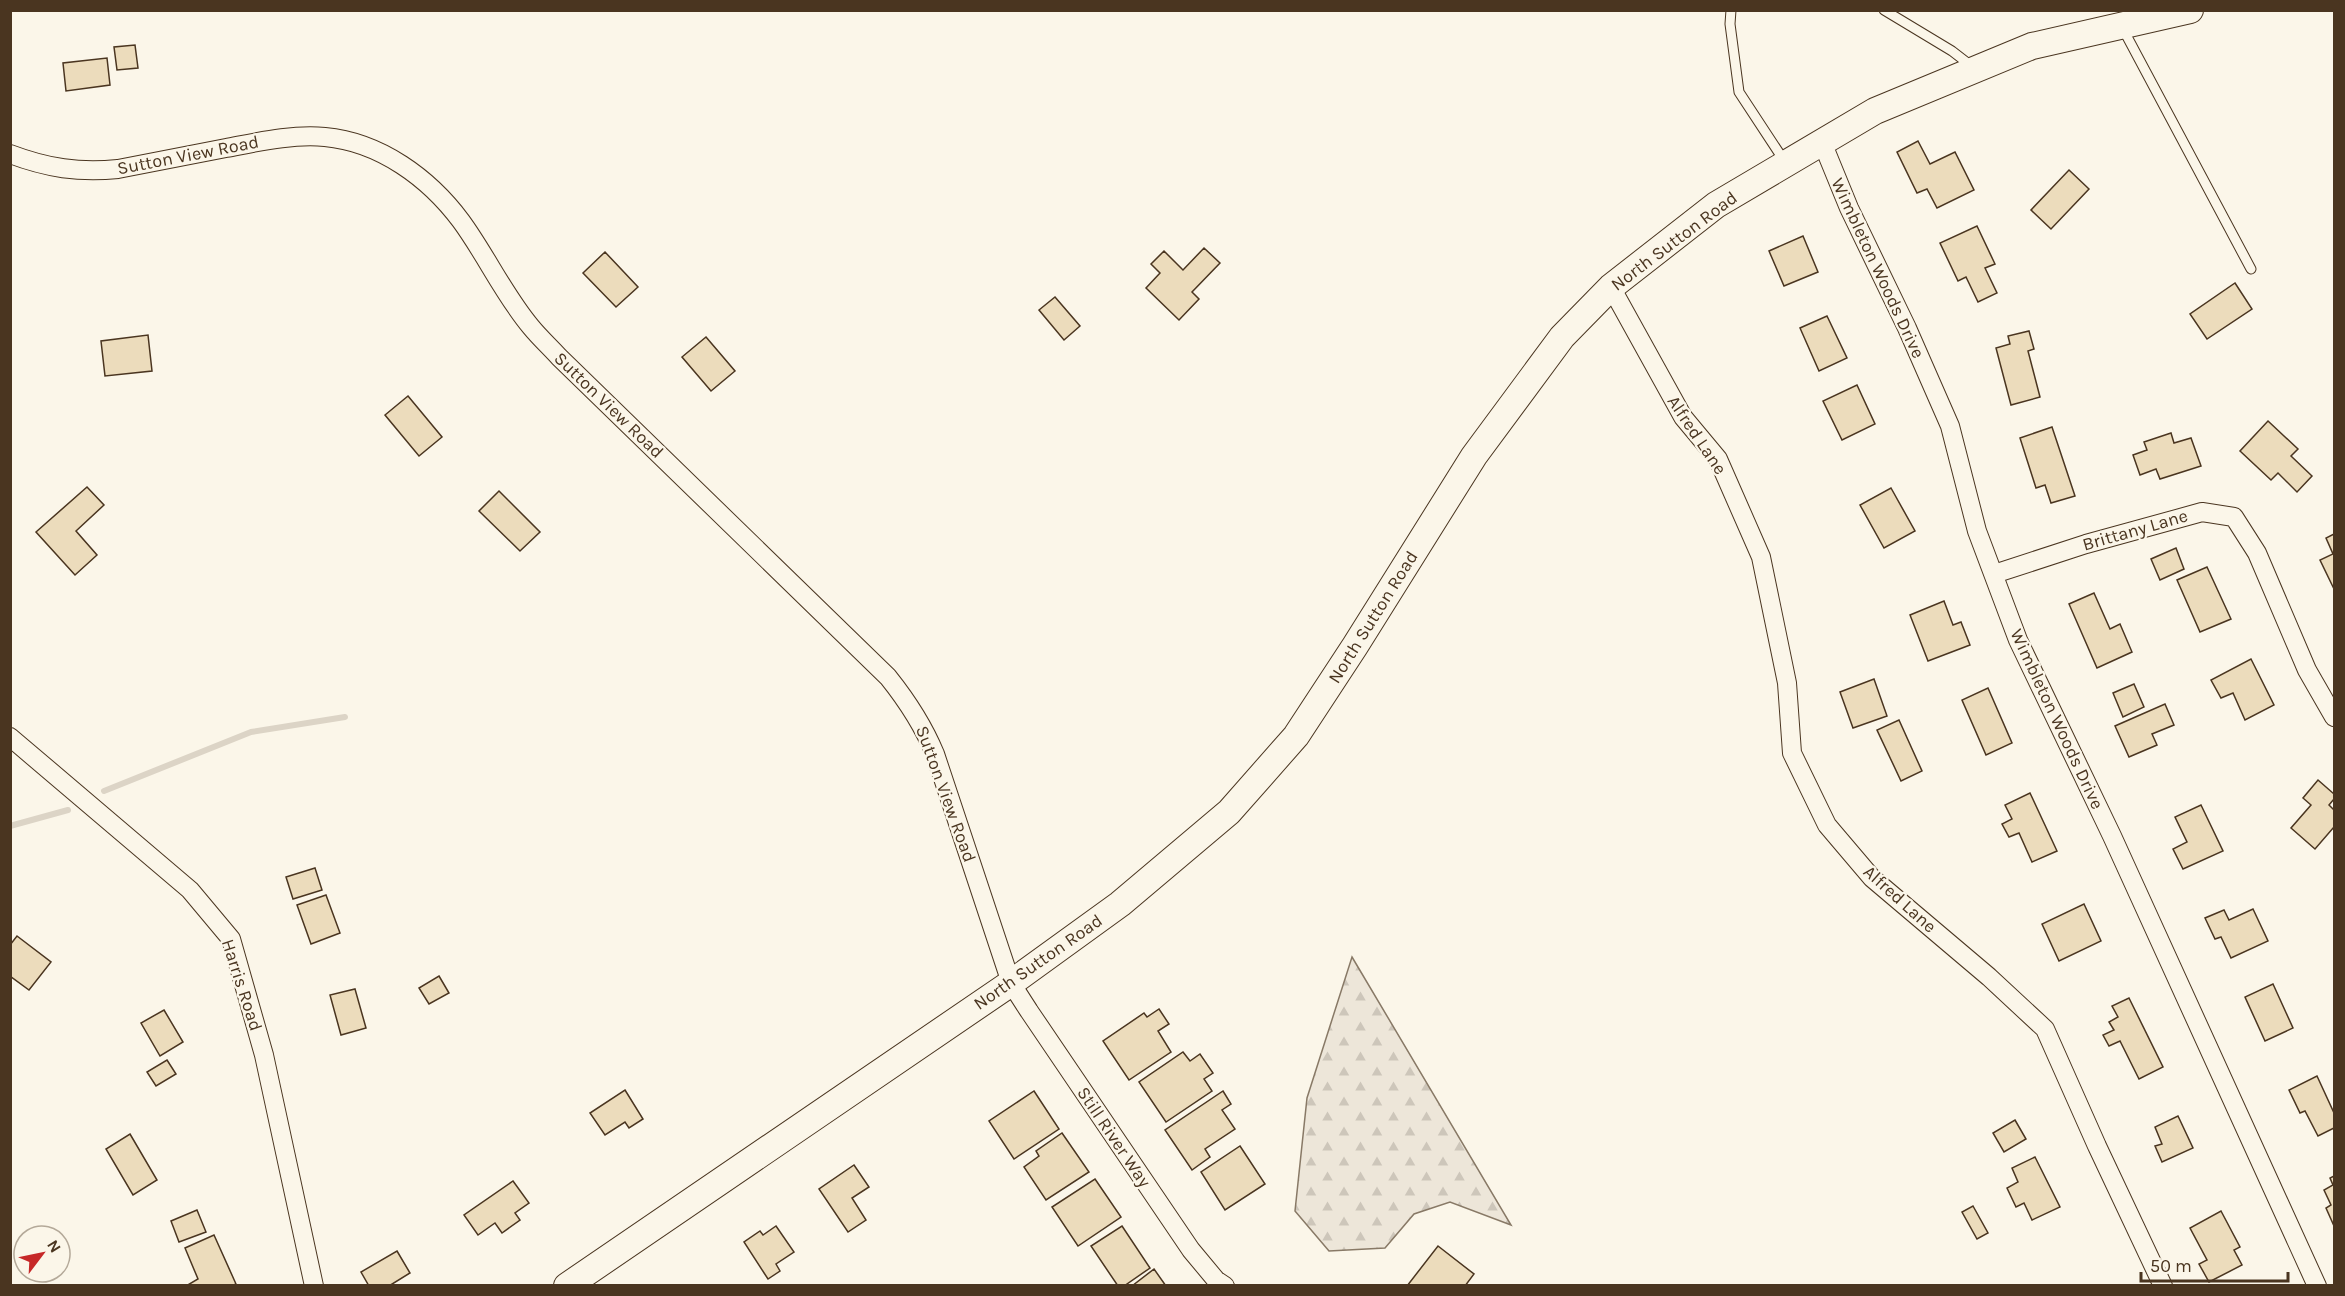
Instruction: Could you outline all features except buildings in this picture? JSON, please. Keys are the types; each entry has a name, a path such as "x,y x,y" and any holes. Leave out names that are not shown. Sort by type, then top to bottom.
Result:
{"main road":[{"name":"North Sutton Road","path":"567,1286 1011,982 1120,904 1229,812 1289,744 1355,646 1474,456 1562,337 1611,287 1716,205 1875,111 2032,46 2190,10"}],"street":[{"name":"Sutton View Road","path":"10,154 39,165 95,172 118,170 267,140 303,136 327,137 350,142 379,153 404,166 426,182 461,222 515,305 545,342 888,677 908,701 935,754 1011,982"},
{"name":"Wimbleton Woods Drive","path":"1822,142 1849,208 1908,328 1950,426 1977,531 2018,640 2112,836 2317,1286"},
{"name":"Alfred Lane","path":"1611,287 1683,417 1718,459 1761,557 1787,683 1792,753 1827,825 1872,878 1989,977 2045,1029 2163,1286"},
{"name":"Brittany Lane","path":"1994,574 2086,544 2202,512 2235,517 2256,553 2307,670 2334,717"},
{"name":"Harris Road","path":"10,737 190,890 231,939 264,1055 314,1286"},
{"name":"Still River Way","path":"1011,982 1191,1250 1216,1280 1225,1286"}],"lane":[{"path":"1731,10 1730,24 1739,92 1786,163"},
{"path":"1884,10 1952,51 1976,69"},
{"path":"2122,27 2251,269"}],"green space":[{"path":"1352,957 1511,1225 1450,1202 1414,1214 1385,1248 1329,1251 1295,1211 1307,1098"}],"waterway":[{"path":"104,791 251,732 345,717"},
{"path":"10,826 68,810"}]}
